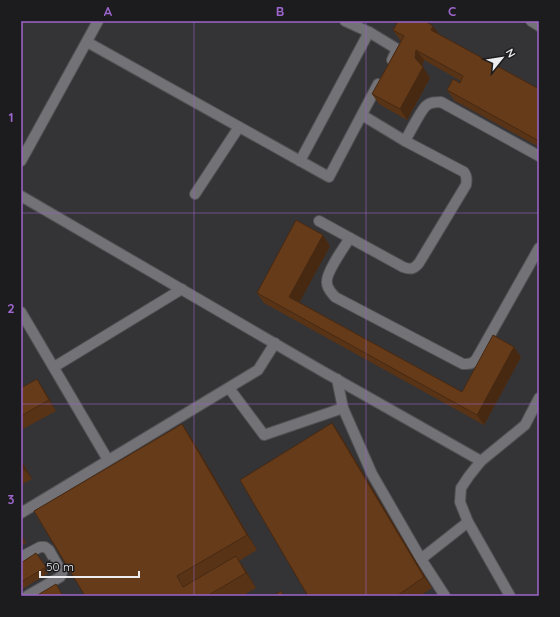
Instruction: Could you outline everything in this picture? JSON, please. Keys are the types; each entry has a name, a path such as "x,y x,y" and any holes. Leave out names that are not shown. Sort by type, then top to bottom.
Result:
{"lane":[{"path":"21,161 98,21"},
{"path":"87,42 329,177 397,49 369,32 345,21"},
{"path":"531,21 539,26"},
{"path":"300,161 369,32"},
{"path":"405,141 423,108 429,104 441,102 539,156"},
{"path":"319,221 403,267 408,269 413,268 419,263 466,185 467,180 464,172 405,141 362,115"},
{"path":"195,194 239,127"},
{"path":"21,196 275,344 481,461"},
{"path":"350,238 327,276 326,283 330,291 335,296 463,364 473,363 477,358 539,248"},
{"path":"54,367 182,289"},
{"path":"21,312 108,460"},
{"path":"21,513 258,370 275,344"},
{"path":"337,379 343,408 372,474 421,560 445,596"},
{"path":"229,388 264,435 343,408"},
{"path":"510,596 468,522 460,502 461,488 481,461 525,425 539,398"},
{"path":"421,560 468,522"},
{"path":"21,557 40,547 45,547 49,550 62,573 60,577 27,596"}],"building":[{"path":"398,21 425,21 433,26 431,30 539,89 539,141 447,90 453,79 460,83 463,76 416,50 415,58 423,67 400,109 372,94 404,36 393,30"},
{"path":"296,220 323,235 289,297 462,392 493,335 514,347 477,415 257,293"},
{"path":"37,379 49,400 21,416 21,388"},
{"path":"332,423 424,577 397,596 308,596 240,480"},
{"path":"182,424 247,535 177,576 183,587 236,556 246,573 207,596 85,596 34,511"},
{"path":"21,463 24,469 21,470"},
{"path":"36,553 46,567 21,582 21,563"},
{"path":"56,584 63,596 36,596"},
{"path":"281,591 284,596 273,596"}]}
